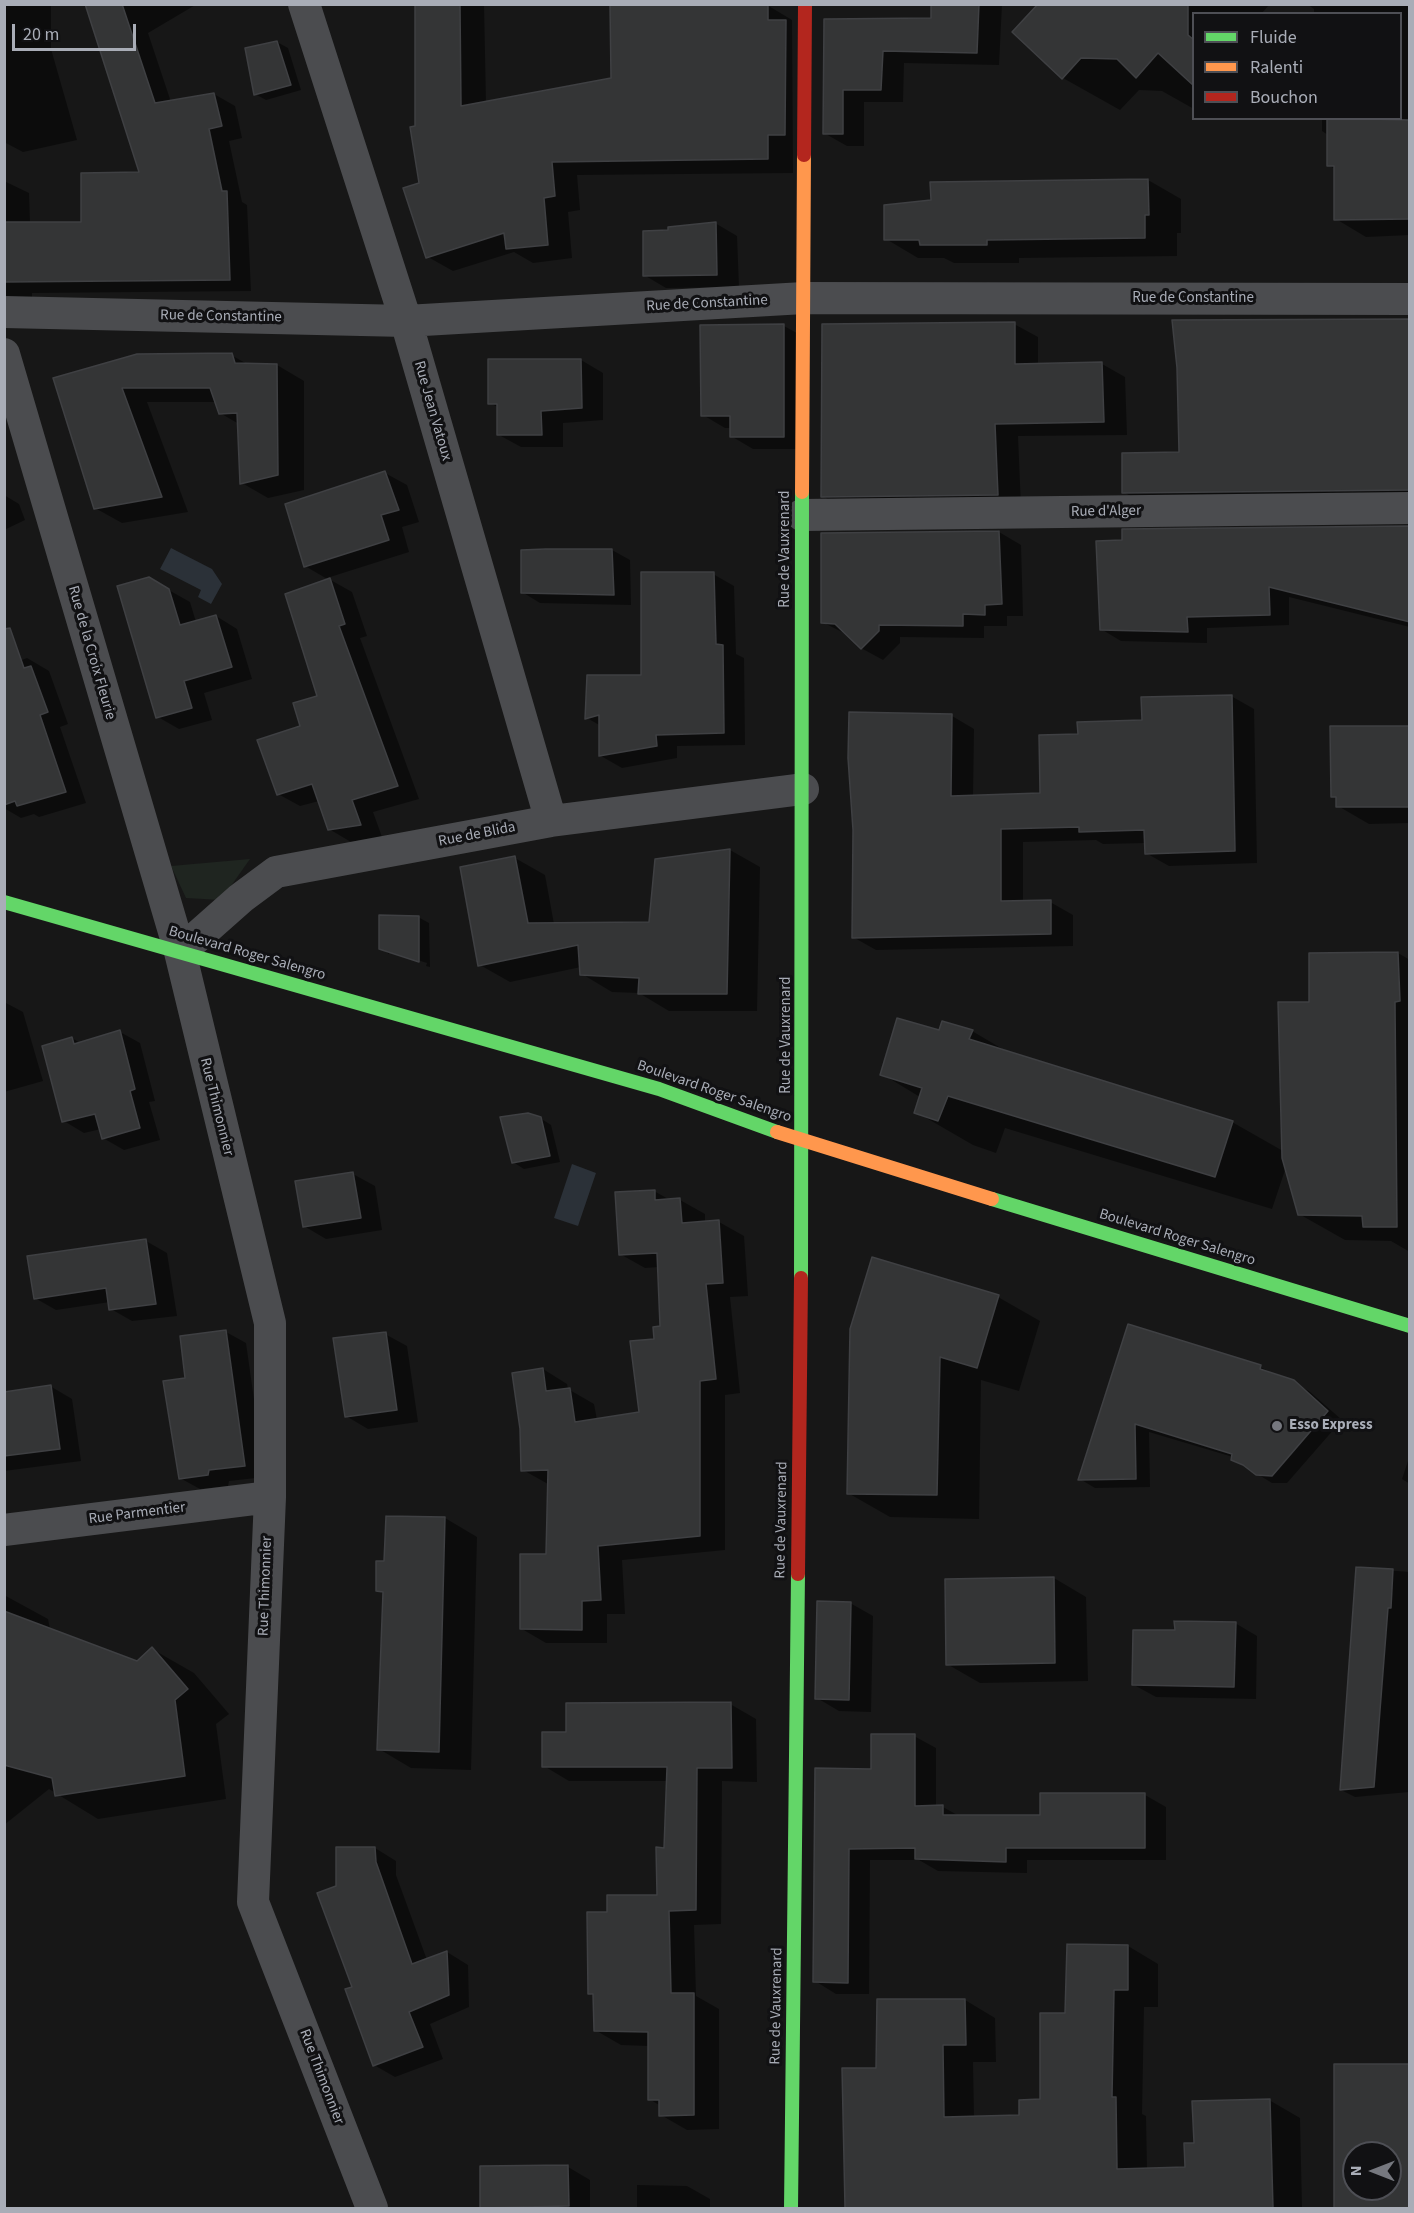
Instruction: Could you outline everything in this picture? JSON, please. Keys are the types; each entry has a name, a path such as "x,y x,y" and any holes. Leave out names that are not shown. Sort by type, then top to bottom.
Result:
{"street":[{"name":"Rue Jean Vatoux","path":"304,4 406,321 551,821"},
{"name":"Rue de Vauxrenard","path":"791,2208 803,1141 802,515 805,4"},
{"name":"Rue de Constantine","path":"4,312 406,321 804,298 1410,299"},
{"name":"Rue de la Croix Fleurie","path":"4,354 180,952"},
{"name":"Rue d'Alger","path":"802,515 1410,508"},
{"name":"Rue de Blida","path":"180,952 241,898 276,872 551,821 803,789"},
{"name":"Boulevard Roger Salengro","path":"4,902 659,1089 803,1141 1410,1326"},
{"name":"Rue Thimonnier","path":"180,952 270,1323 270,1497 253,1902 372,2208"},
{"name":"Rue Parmentier","path":"4,1530 270,1497"}],"shaded area":[{"path":"171,548 212,569 222,584 211,604 198,597 201,590 160,569"},
{"path":"250,859 221,900 186,898 171,866"},
{"path":"572,1164 596,1173 578,1226 554,1218"}],"building":[{"path":"85,4 122,4 155,103 214,93 222,126 209,129 222,191 227,191 230,280 4,282 4,222 81,222 81,173 139,172"},
{"path":"415,4 460,4 461,106 611,78 610,4 768,4 768,20 786,20 785,135 768,135 768,159 552,162 555,196 544,198 548,245 506,249 504,233 426,258 403,188 419,183 410,127 415,126"},
{"path":"931,4 979,4 977,53 883,51 881,90 843,90 843,134 823,134 824,19 931,18"},
{"path":"1038,4 1188,4 1188,35 1192,38 1192,84 1158,53 1136,78 1117,59 1081,58 1062,79 1012,32"},
{"path":"277,41 291,85 254,95 245,48"},
{"path":"1327,120 1409,120 1409,219 1334,220 1334,166 1327,166"},
{"path":"1148,179 1149,215 1145,215 1145,238 987,240 987,245 920,245 919,240 884,240 884,205 931,200 930,182"},
{"path":"716,222 717,275 643,276 643,231 668,230 668,227"},
{"path":"1410,319 1410,490 1122,493 1122,453 1179,452 1177,368 1172,320"},
{"path":"1015,322 1015,364 1102,362 1104,422 995,424 998,495 821,497 822,324"},
{"path":"784,324 784,437 730,437 730,416 701,416 700,325"},
{"path":"232,353 235,363 277,364 278,475 240,484 237,413 219,414 210,388 122,388 162,497 94,509 53,378 137,354"},
{"path":"488,359 581,359 582,408 541,411 542,435 497,435 497,404 488,404"},
{"path":"385,471 399,510 381,515 389,540 304,567 285,504"},
{"path":"1410,526 1410,622 1269,587 1270,615 1187,617 1188,632 1100,630 1096,541 1122,540 1122,529"},
{"path":"999,531 1002,604 985,605 985,615 963,614 963,626 879,625 879,631 861,649 835,624 821,623 821,533"},
{"path":"612,549 614,595 521,593 521,550"},
{"path":"641,572 714,572 716,644 723,645 724,733 656,735 657,746 599,756 599,715 585,719 587,675 641,675"},
{"path":"149,577 169,589 180,625 216,615 232,667 184,681 192,708 156,718 117,586"},
{"path":"330,578 345,624 339,626 398,786 352,800 361,825 328,830 312,784 277,795 257,740 300,726 293,703 317,696 285,594"},
{"path":"10,628 24,668 31,666 48,712 40,715 66,792 17,806 15,801 4,805 4,629"},
{"path":"1232,695 1235,851 1145,854 1144,830 1079,832 1079,827 1001,829 1001,901 1051,900 1051,934 852,938 853,830 848,758 849,712 952,714 951,796 1040,793 1039,735 1078,734 1077,722 1142,720 1141,697"},
{"path":"1330,726 1410,726 1410,807 1336,807 1336,797 1331,797"},
{"path":"730,849 727,994 638,994 639,978 580,975 578,945 478,966 460,867 515,856 528,923 649,922 655,859"},
{"path":"379,915 419,916 419,962 379,949"},
{"path":"1398,952 1400,1001 1395,1002 1397,1227 1363,1227 1362,1216 1298,1215 1282,1158 1278,1002 1309,1002 1309,953"},
{"path":"897,1018 939,1030 942,1021 973,1030 969,1039 1233,1121 1215,1177 948,1096 938,1121 914,1113 922,1088 880,1075"},
{"path":"120,1030 135,1089 130,1091 140,1128 102,1139 95,1114 62,1122 42,1046 72,1037 74,1044"},
{"path":"528,1113 541,1117 550,1156 512,1163 500,1117"},
{"path":"353,1172 361,1218 303,1227 295,1181"},
{"path":"655,1190 655,1200 680,1198 682,1223 719,1220 723,1283 706,1284 716,1379 700,1381 700,1536 598,1546 601,1600 582,1601 582,1630 520,1629 520,1554 546,1554 548,1470 521,1471 520,1429 512,1373 543,1368 546,1391 570,1388 575,1422 639,1412 630,1341 654,1339 653,1327 660,1326 657,1253 619,1255 615,1192"},
{"path":"146,1239 156,1304 109,1310 106,1288 34,1299 27,1256"},
{"path":"872,1257 999,1295 977,1368 940,1357 937,1495 847,1494 850,1329"},
{"path":"1128,1324 1261,1365 1260,1369 1294,1380 1328,1411 1272,1476 1256,1475 1243,1465 1231,1460 1232,1454 1135,1424 1136,1479 1078,1480"},
{"path":"226,1330 245,1466 209,1470 208,1475 179,1479 163,1381 185,1378 180,1336"},
{"path":"386,1332 397,1410 345,1417 333,1338"},
{"path":"51,1385 60,1449 4,1456 4,1392"},
{"path":"386,1516 445,1517 439,1752 377,1750 383,1592 376,1591 376,1561 384,1561"},
{"path":"1356,1567 1393,1569 1391,1608 1388,1608 1374,1787 1340,1790"},
{"path":"1054,1577 1055,1663 946,1665 945,1579"},
{"path":"817,1601 851,1602 849,1700 815,1699"},
{"path":"4,1611 137,1661 152,1647 188,1689 175,1700 185,1776 55,1796 52,1778 4,1765"},
{"path":"1174,1621 1236,1622 1234,1687 1132,1685 1133,1630 1175,1630"},
{"path":"731,1702 732,1768 697,1768 696,1910 669,1911 671,1993 694,1993 694,2115 659,2116 659,2100 648,2100 648,2032 594,2031 593,1994 588,1994 587,1912 607,1912 607,1895 657,1895 656,1847 664,1848 667,1767 542,1767 542,1732 566,1732 566,1703"},
{"path":"871,1734 915,1734 915,1806 943,1805 943,1815 1040,1815 1040,1793 1145,1793 1145,1848 1006,1848 1006,1862 915,1859 915,1848 849,1849 848,1983 813,1982 815,1768 871,1769"},
{"path":"336,1847 375,1847 376,1862 412,1964 447,1951 449,1995 409,2012 423,2047 373,2066 345,1989 352,1987 317,1893 336,1886"},
{"path":"1067,1944 1128,1945 1128,1990 1114,1990 1112,2097 1116,2097 1117,2169 1185,2167 1184,2143 1194,2143 1192,2101 1270,2099 1273,2208 845,2208 842,2068 876,2068 877,1999 965,1999 966,2045 943,2045 944,2117 1019,2115 1019,2100 1040,2099 1040,2013 1065,2013"},
{"path":"1334,2064 1410,2064 1410,2208 1334,2208"},
{"path":"568,2165 569,2206 480,2208 480,2166"}],"traffic: fast":[{"path":"801,1278 802,492"},
{"path":"4,902 659,1089 777,1132"},
{"path":"992,1199 1410,1326"},
{"path":"791,2208 798,1574"}],"traffic: slow":[{"path":"802,492 804,155"},
{"path":"777,1132 992,1199"}],"traffic: jam":[{"path":"804,155 805,4"},
{"path":"798,1574 801,1278"}],"place":[{"name":"Esso Express","path":"1277,1426"}]}
